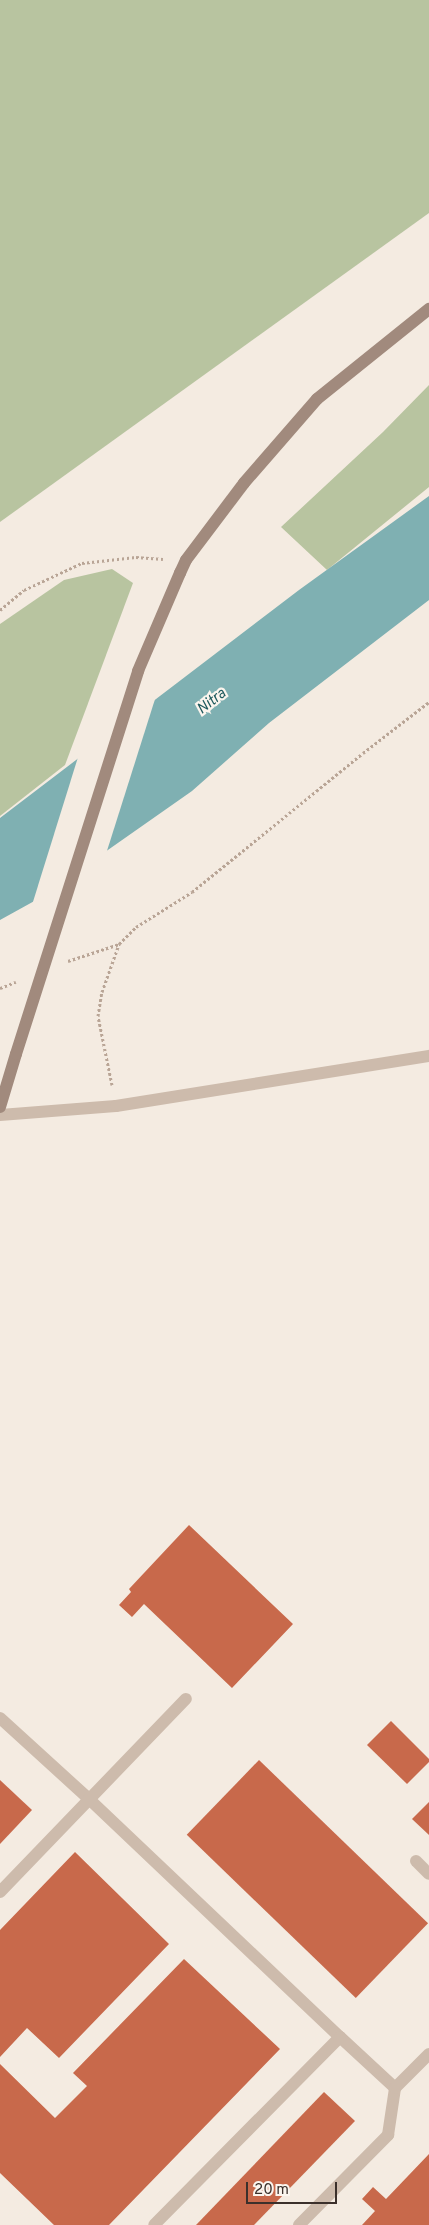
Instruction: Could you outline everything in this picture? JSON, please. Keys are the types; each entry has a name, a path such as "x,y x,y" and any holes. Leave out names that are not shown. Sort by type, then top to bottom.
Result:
{"main road":[{"path":"0,1107 138,671 186,560 244,483 317,399 429,309"}],"lane":[{"path":"0,1115 116,1106 429,1056"},
{"path":"0,1892 186,1699"},
{"path":"0,1718 89,1799 396,2088"},
{"path":"416,1861 429,1874"},
{"path":"154,2225 340,2037"},
{"path":"299,2225 388,2135 396,2088 429,2054"}],"path":[{"path":"0,610 24,590 82,563 136,557 186,560"},
{"path":"116,1106 98,1016 102,992 119,944 136,927 192,892 429,702"}],"green space":[{"path":"0,0 429,0 429,213 0,522"},
{"path":"429,385 429,487 327,570 281,527 383,432"},
{"path":"112,569 133,583 65,765 0,816 0,624 64,580"}],"water":[{"name":"Nitra","path":"429,496 429,600 269,723 192,791 38,899 0,920 0,818 299,590"}],"pier":[{"path":"156,696 106,854 32,905 79,754"}],"building":[{"path":"189,1525 293,1624 232,1688 144,1604 132,1617 119,1605 131,1592 129,1589"},
{"path":"391,1721 429,1759 429,1762 407,1784 367,1745"},
{"path":"259,1760 428,1923 356,1998 187,1835"},
{"path":"0,1780 32,1810 0,1844"},
{"path":"429,1802 429,1835 412,1819"},
{"path":"75,1852 169,1944 59,2058 27,2028 0,2057 0,1930"},
{"path":"184,1959 280,2049 109,2225 54,2225 0,2173 0,2064 55,2118 87,2086 73,2073"},
{"path":"324,2092 355,2121 254,2225 196,2225"},
{"path":"429,2154 429,2225 362,2225 375,2211 362,2199 373,2187 386,2199"}]}
